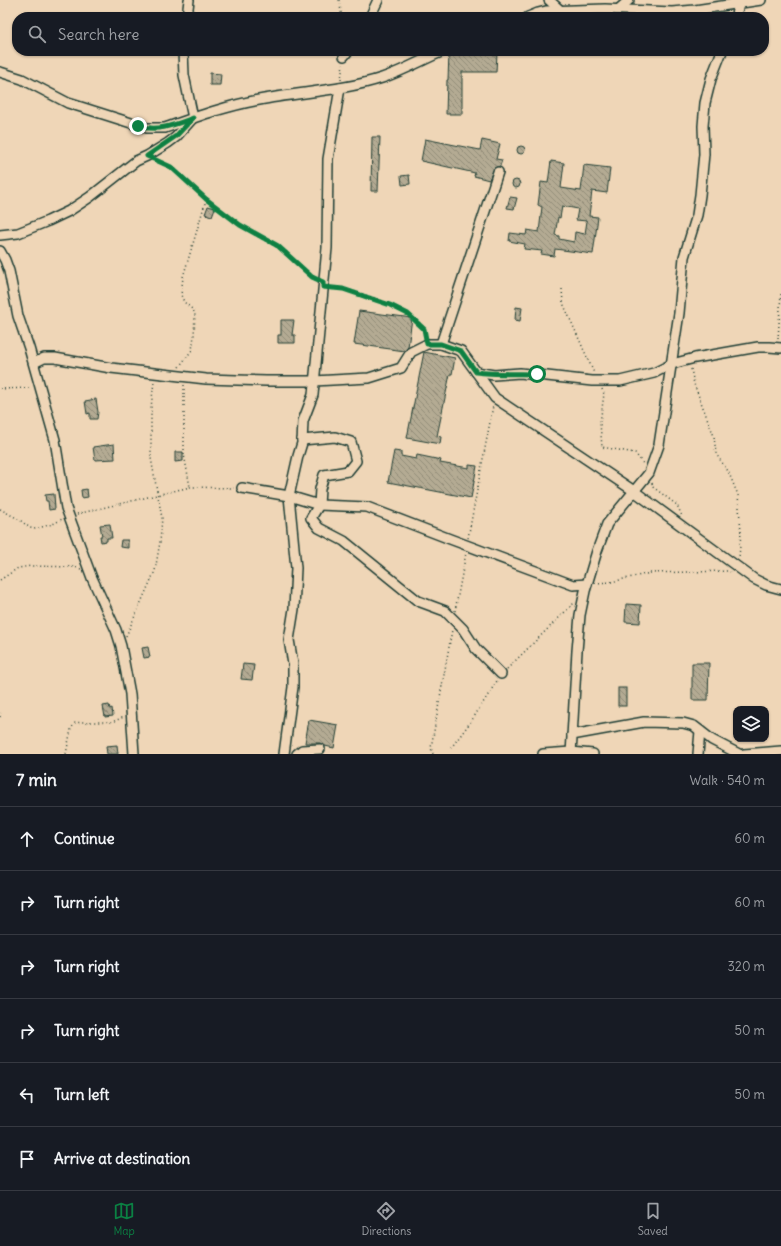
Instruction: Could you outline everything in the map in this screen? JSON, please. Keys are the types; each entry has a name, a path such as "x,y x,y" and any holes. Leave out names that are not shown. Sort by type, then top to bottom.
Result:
{"street":[{"path":"188,12 189,0"},
{"path":"372,12 378,0"},
{"path":"549,0 561,11"},
{"path":"619,9 629,0"},
{"path":"542,12 619,9 672,12 760,0"},
{"path":"737,12 740,2"},
{"path":"183,56 184,76 193,118"},
{"path":"0,72 22,79 68,103 147,128 165,128 224,107 259,100 340,88 381,79 432,56"},
{"path":"571,753 580,615 587,584 597,550 607,524 650,473 659,445 679,313 684,257 697,215 700,195 704,154 703,126 705,103 711,79 720,56"},
{"path":"284,754 293,687 293,664 289,640 294,609 296,568 290,496 302,440 303,421 313,395 327,248 328,159 340,88"},
{"path":"0,235 18,233 69,211 90,197 136,161 147,156 172,140 193,118"},
{"path":"441,344 498,172"},
{"path":"0,251 9,271 18,316 34,363 55,440 60,477 68,516 90,572 116,630 121,646 127,673 132,716 134,754"},
{"path":"34,363 44,358 55,358 111,368 224,380 314,381 368,378 401,368 411,352 427,344 441,344 461,351 495,398 634,491 754,579 766,585 781,589"},
{"path":"476,372 494,375 526,373 592,381 620,381 654,373 672,364 695,358 758,347 780,348"},
{"path":"302,440 335,437 351,442 356,461 348,471 324,475 320,488 319,505 311,518 319,528 344,541 418,601 445,611 463,629 476,649 501,674"},
{"path":"242,488 290,496 319,505 367,507 573,585 587,584"},
{"path":"572,736 650,721 683,723 694,726 712,740 739,754"},
{"path":"698,754 700,731"},
{"path":"297,754 302,750 320,749"},
{"path":"744,754 781,750"},
{"path":"544,754 593,754"}],"path":[{"path":"339,0 341,12"},
{"path":"340,88 346,56"},
{"path":"147,156 171,167 206,199 240,225 278,246 323,285 343,289 390,305 408,314 424,329 427,344"},
{"path":"172,374 184,363 192,350 195,313 192,308 184,302 182,295 183,278 206,199"},
{"path":"562,289 563,303 595,375"},
{"path":"780,348 778,329 781,293"},
{"path":"690,369 694,384 714,436 716,454 728,471 738,496 741,532 739,557 743,562"},
{"path":"121,646 155,571 160,542 162,518 151,458 151,408 155,373"},
{"path":"184,376 184,454 190,487"},
{"path":"0,389 36,388 39,383"},
{"path":"602,388 604,394 600,422 602,448 635,453 650,473 653,487 677,505 682,518"},
{"path":"433,754 430,748 495,398"},
{"path":"0,509 34,529 53,524 68,516 190,487 242,488"},
{"path":"0,580 18,568 31,566 75,567 90,572"},
{"path":"66,754 71,729 75,723 112,722 125,716 132,716"}],"building":[{"path":"449,56 497,56 496,72 462,72 462,114 446,114"},
{"path":"210,73 221,74 220,85 210,85"},
{"path":"372,137 380,137 378,191 371,191"},
{"path":"425,139 480,150 482,140 500,144 496,159 502,160 500,166 494,168 489,180 474,176 475,173 421,161"},
{"path":"519,146 523,146 525,150 523,154 519,154 517,152 517,148"},
{"path":"551,161 564,163 561,188 581,191 584,165 610,168 607,193 592,191 589,216 598,217 593,254 555,249 554,256 541,254 542,251 524,249 525,244 509,241 510,233 526,235 527,230 539,232 542,207 538,205 541,182 548,183","holes":["562,206 578,209 576,220 587,221 585,234 575,232 574,242 559,239 559,236 555,235 558,217 560,218"]},
{"path":"409,175 410,184 402,185 401,176"},
{"path":"514,180 518,180 520,184 518,188 514,188 512,186 512,182"},
{"path":"510,197 517,198 514,209 507,208"},
{"path":"208,206 215,208 212,216 205,214"},
{"path":"516,307 522,308 520,321 515,320"},
{"path":"359,311 412,318 408,347 405,351 354,344"},
{"path":"281,320 294,320 292,335 295,335 295,343 278,343 278,335 281,335"},
{"path":"424,352 455,358 452,374 450,374 437,436 441,437 440,444 407,438"},
{"path":"96,399 98,412 97,419 90,419 90,413 87,414 85,401"},
{"path":"114,444 115,459 95,460 93,447"},
{"path":"394,451 401,452 401,456 416,459 417,455 441,460 440,463 469,468 469,465 477,466 471,498 388,482"},
{"path":"175,452 183,452 183,461 175,462"},
{"path":"87,489 88,497 82,498 81,490"},
{"path":"54,494 55,509 49,510 48,501 46,501 45,495"},
{"path":"110,524 112,538 107,538 107,541 101,542 100,536 102,536 100,525"},
{"path":"121,540 128,540 128,548 120,547"},
{"path":"626,604 641,605 640,623 625,622"},
{"path":"148,647 150,657 144,658 142,648"},
{"path":"692,663 709,663 708,700 692,700"},
{"path":"243,664 254,665 252,680 241,679"},
{"path":"618,688 626,688 626,706 618,706"},
{"path":"109,705 110,709 112,708 113,716 105,717 103,706"},
{"path":"309,720 338,725 334,748 320,743 305,743"},
{"path":"117,745 118,754 107,754 106,746"}],"route":[{"path":"138,126 156,129 165,128 193,118 168,143 147,156 171,167 206,199 240,225 278,246 312,277 323,282 323,287 343,289 390,305 408,314 424,329 427,344 441,344 461,351 476,372 494,375 520,373 537,374"}]}
